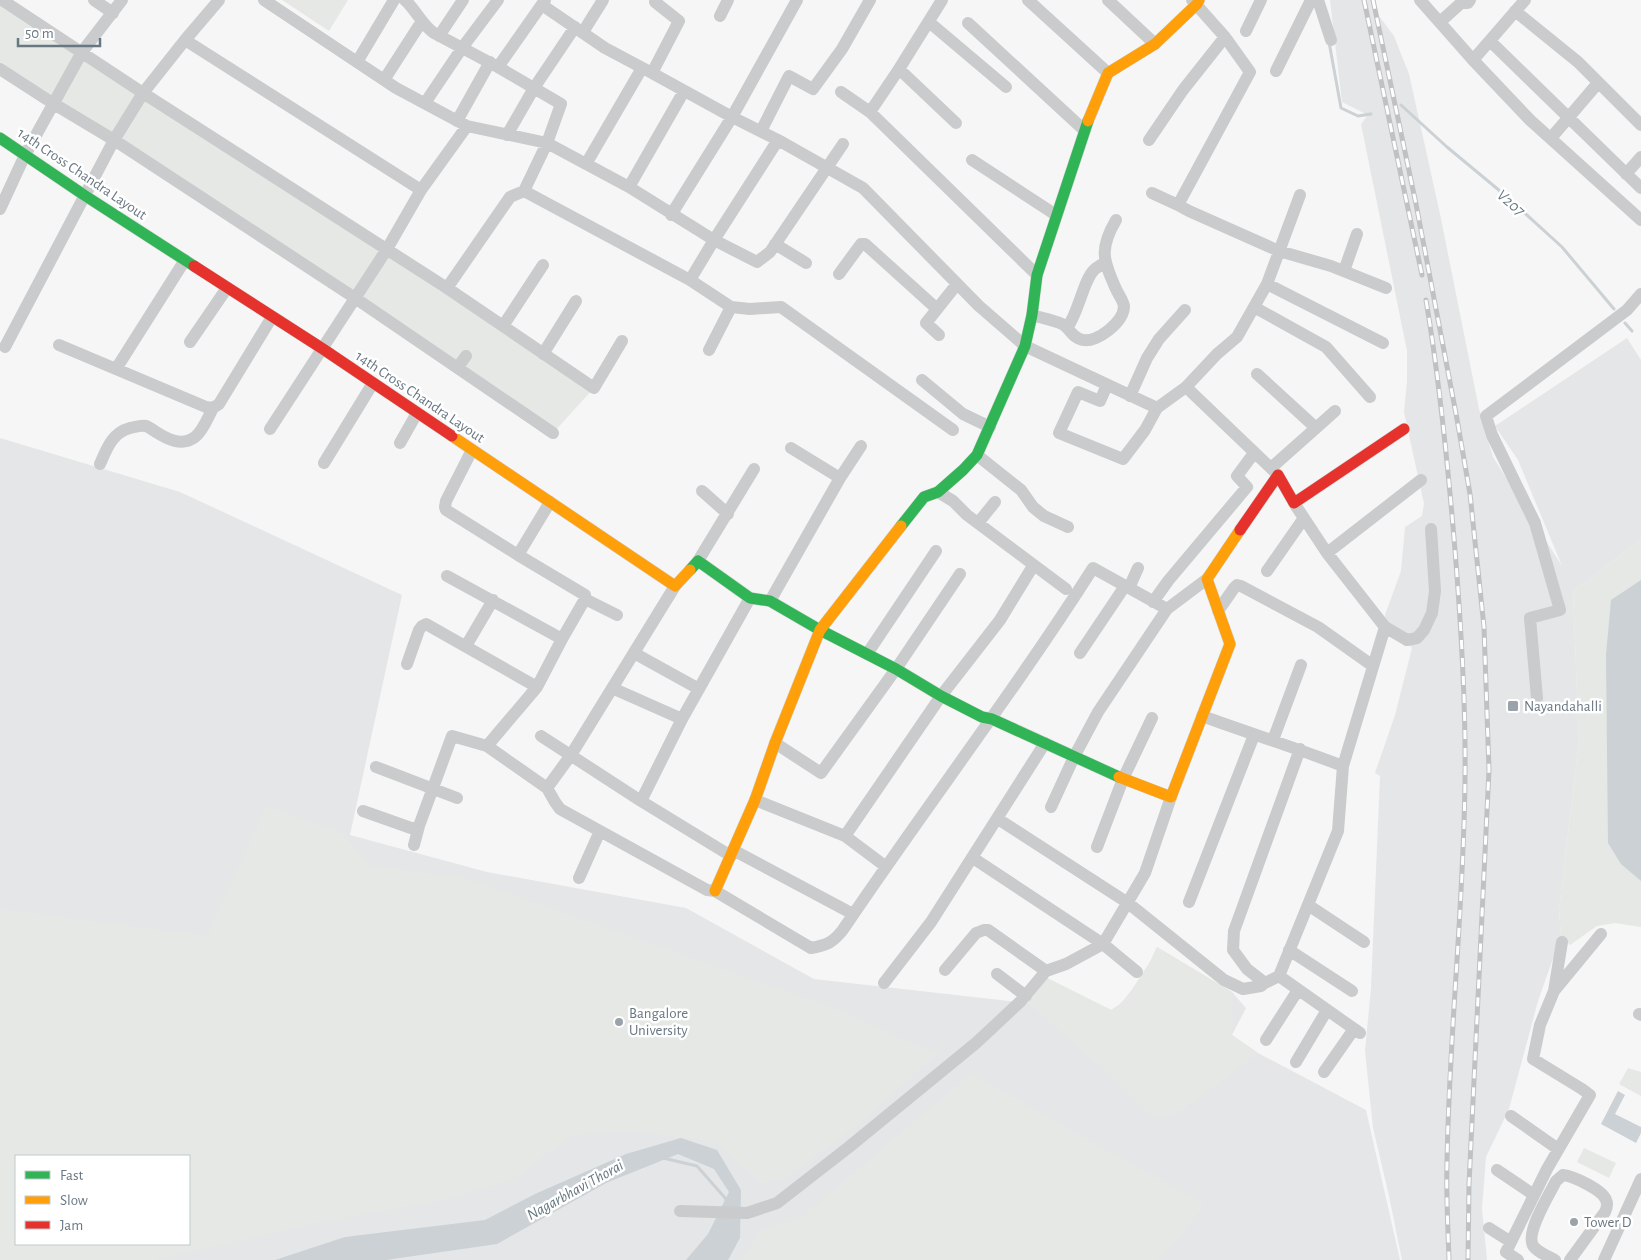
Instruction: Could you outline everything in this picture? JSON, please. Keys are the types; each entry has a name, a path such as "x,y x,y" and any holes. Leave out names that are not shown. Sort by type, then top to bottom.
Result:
{"street":[{"path":"2,0 447,288 594,388 622,341"},
{"path":"94,0 113,13"},
{"path":"0,209 24,155 82,52 122,0"},
{"path":"5,347 114,140 143,93 219,0"},
{"path":"264,0 384,80 462,124 547,144 629,187 671,215 757,262 770,252 844,144"},
{"path":"357,62 394,0"},
{"path":"439,36 463,0"},
{"path":"425,103 462,48 498,0"},
{"path":"507,135 534,88 603,0"},
{"path":"586,164 679,21 655,2 657,0"},
{"path":"720,16 728,0"},
{"path":"671,215 732,117 797,0"},
{"path":"761,131 789,76 814,89 842,50 870,0"},
{"path":"870,112 942,0"},
{"path":"1028,0 1108,73"},
{"path":"1108,0 1155,44"},
{"path":"1246,31 1261,0"},
{"path":"1276,71 1311,0"},
{"path":"1318,0 1331,40"},
{"path":"1420,0 1530,120 1641,220"},
{"path":"1440,22 1461,3 1468,3 1470,0"},
{"path":"1473,60 1525,0"},
{"path":"408,1 430,31 494,64 561,104 547,144 524,191 510,197 447,288"},
{"path":"715,891 755,800 820,630 918,504 924,498 938,492 964,470 977,455 1025,346 1032,315 1037,275 1084,130 1108,73 1155,44 1196,1 1250,72 1178,205"},
{"path":"270,429 387,249 462,124 494,64 544,2 605,48 778,140 863,188 957,284 1025,346 1157,408"},
{"path":"1516,12 1578,62 1641,125"},
{"path":"384,80 422,21"},
{"path":"929,22 1006,87"},
{"path":"968,23 1084,130"},
{"path":"1149,140 1183,90 1225,37"},
{"path":"185,40 422,190"},
{"path":"1490,41 1641,188"},
{"path":"0,68 54,104 114,140 355,298 553,433"},
{"path":"899,69 956,123"},
{"path":"1551,138 1598,82"},
{"path":"629,187 684,91"},
{"path":"841,92 870,112 1037,275"},
{"name":"14th Cross Chandra Layout","path":"0,138 84,195 323,349 675,586"},
{"path":"690,280 778,140"},
{"path":"1626,174 1641,157"},
{"path":"972,160 1056,215"},
{"path":"524,191 690,280 731,307 750,309 780,307 953,430"},
{"path":"1152,192 1279,250 1344,271 1386,288"},
{"path":"1107,384 1100,401 1078,392 1059,433 1123,459 1145,430 1157,408 1186,387 1217,354 1237,337 1267,284 1300,195"},
{"path":"1032,315 1063,325 1071,334 1083,340 1092,340 1112,328 1124,306 1104,263 1106,240 1116,220"},
{"path":"1344,271 1357,234"},
{"path":"775,244 806,263"},
{"path":"839,274 861,244 865,244 937,309"},
{"path":"116,369 184,260"},
{"path":"1066,328 1077,310 1090,275 1104,263"},
{"path":"503,326 543,265"},
{"path":"939,335 926,323 957,284"},
{"path":"1267,284 1383,343"},
{"path":"190,342 227,288"},
{"path":"1537,698 1530,618 1560,610 1535,523 1492,435 1486,416 1627,310 1641,294"},
{"path":"543,354 576,301"},
{"path":"709,350 731,307"},
{"path":"1254,307 1326,346 1370,397"},
{"path":"1130,396 1147,358 1159,339 1185,310"},
{"path":"100,464 108,445 116,434 125,429 146,426 176,442 188,441 195,437 213,408 219,404 272,316"},
{"path":"59,345 206,407 213,408"},
{"path":"458,367 466,356"},
{"path":"1257,374 1316,428"},
{"path":"922,380 963,414 990,427"},
{"path":"324,463 373,383"},
{"path":"1186,387 1274,472 1327,553 1385,627 1407,640 1417,638 1424,630 1432,613 1435,591 1431,529"},
{"path":"1051,807 1074,756 1098,712 1167,610 1207,579 1274,472 1335,411"},
{"path":"400,443 417,413"},
{"path":"1294,503 1404,429"},
{"path":"770,601 840,478 861,446"},
{"path":"792,448 840,478"},
{"path":"472,450 446,501 446,510 585,595 585,599 617,615"},
{"path":"1153,602 1168,581 1247,488 1237,476 1254,452"},
{"path":"977,455 1021,490 1033,507 1044,516 1068,527"},
{"path":"547,788 571,755 675,586 698,561 754,469"},
{"path":"1327,553 1421,480"},
{"path":"702,491 728,514"},
{"path":"938,492 953,501 1033,566 1066,589"},
{"path":"518,554 550,502"},
{"path":"978,523 995,502"},
{"path":"1268,571 1304,518"},
{"path":"867,654 936,551"},
{"path":"698,561 750,598 770,601 982,717 992,719 1123,779 1171,797"},
{"path":"845,836 942,696 1000,620 1033,566"},
{"path":"414,845 431,789 452,736 487,746 547,788 560,809 707,890 715,891 811,948 825,946 835,940 885,866 992,719 1093,568 1167,610"},
{"path":"1080,653 1127,587 1138,568"},
{"path":"776,743 821,773 896,669 960,574"},
{"path":"448,576 562,639"},
{"path":"680,1211 747,1213 777,1203 976,1043 1026,996 1046,971 1066,964 1104,944 1145,873 1171,797 1230,644 1207,579"},
{"path":"1218,612 1234,588 1237,585 1241,586 1318,627 1373,666"},
{"path":"641,800 682,719 750,598"},
{"path":"487,746 537,687 585,599"},
{"path":"466,646 493,600"},
{"path":"408,664 419,630 426,624 537,687"},
{"path":"998,818 1128,903 1224,980 1243,989 1262,986 1279,976 1338,831 1343,766 1385,627"},
{"path":"634,653 699,689"},
{"path":"1273,740 1302,664"},
{"path":"612,688 682,719"},
{"path":"1202,716 1300,749 1343,766"},
{"path":"1097,847 1123,779 1152,718"},
{"path":"1189,902 1254,735"},
{"path":"541,736 641,800 732,853 853,914"},
{"path":"884,983 931,922 1045,743"},
{"path":"1265,983 1248,969 1233,950 1234,931 1300,749"},
{"path":"376,767 457,798"},
{"path":"755,800 845,836 885,866"},
{"path":"363,812 411,828 419,826"},
{"path":"579,878 600,831"},
{"path":"973,858 1104,944 1137,972"},
{"path":"1308,905 1364,942"},
{"path":"945,970 976,933 988,930 1046,971"},
{"path":"1554,991 1602,934"},
{"path":"1518,1260 1506,1252 1558,1149 1590,1095 1533,1059 1540,1025 1554,991 1562,942"},
{"path":"1290,950 1352,991"},
{"path":"997,974 1026,996"},
{"path":"1279,976 1357,1031 1324,1072"},
{"path":"1266,1040 1298,990"},
{"path":"1296,1062 1327,1010"},
{"path":"1512,1116 1558,1149"},
{"path":"1497,1170 1534,1195"},
{"path":"1555,1260 1534,1248 1531,1242 1532,1232 1556,1181 1559,1177 1567,1176 1598,1191 1607,1202 1605,1212 1570,1260"},
{"path":"1604,1260 1641,1179"},
{"path":"1489,1228 1511,1242"}],"shaded area":[{"path":"0,0 594,388 553,433 0,69"},
{"path":"282,0 348,0 329,31"},
{"path":"1330,0 1376,0 1376,12 1394,36 1409,74 1440,214 1479,409 1493,457 1562,566 1518,460 1495,426 1627,338 1641,360 1641,539 1573,592 1579,739 1559,910 1561,936 1538,1001 1509,1109 1486,1157 1482,1208 1487,1260 1402,1260 1373,1128 1365,1051 1371,988 1380,776 1375,773 1395,715 1412,648 1386,620 1385,615 1401,571 1405,527 1422,516 1424,504 1404,412 1407,351 1361,124 1368,115 1342,102"},
{"name":"Bangalore University","path":"0,438 180,492 402,595 350,835 487,872 686,908 814,979 1028,1003 1047,978 1111,1010 1120,1005 1133,988 1150,962 1157,947 1232,992 1246,1008 1232,1035 1258,1053 1366,1110 1400,1260 0,1260"},
{"path":"1641,539 1641,927 1615,923 1597,926 1570,945 1561,936 1559,910 1579,739 1573,592"},
{"path":"267,806 341,833 371,866 465,878 831,1007 937,1054 857,1125 788,1176 761,1184 718,1142 627,1131 572,1135 511,1180 439,1201 321,1222 158,1260 0,1260 0,909 207,936"},
{"path":"1157,947 1232,992 1232,1035 1258,1053 1188,1106 1170,1116 1153,1118 1108,1072 1028,1003 1047,978 1111,1010 1133,991"},
{"path":"1628,1068 1641,1072 1641,1096 1619,1084"},
{"path":"971,1074 1205,1205 1158,1260 742,1260 760,1229 798,1220"},
{"path":"1584,1148 1616,1163 1609,1178 1577,1162"}],"water":[{"path":"1641,580 1641,881 1621,864 1608,843 1606,655 1611,600"},
{"path":"1618,1091 1625,1095 1615,1114 1641,1127 1641,1133 1636,1143 1601,1124"},
{"name":"Nagarbhavi Thorai","path":"681,1138 717,1150 741,1190 740,1238 728,1260 686,1260 708,1234 729,1192 714,1169 678,1154 606,1183 497,1244 386,1260 275,1260 345,1237 485,1220 535,1194 626,1154"}],"waterway":[{"name":"V207","path":"1329,42 1341,108 1358,116 1371,114"},
{"name":"V207","path":"1401,105 1562,247 1614,309"},
{"name":"V207","path":"1625,323 1632,331"},
{"name":"Nagarbhavi Thorai","path":"663,1158 697,1166 726,1201"}],"railway":[{"path":"1364,0 1422,275"},
{"path":"1373,0 1416,204 1457,419 1470,494 1484,627 1489,770 1469,1184 1468,1260"},
{"path":"1426,300 1439,393 1455,550 1465,720 1462,874 1448,1115 1449,1260"}],"traffic: fast":[{"path":"901,526 924,497 938,492 977,455 1025,346 1032,315 1037,275 1088,121"},
{"path":"0,138 194,266"},
{"path":"690,570 698,561 750,598 770,601 820,630 896,669 941,696 982,717 992,719 1119,777"}],"traffic: slow":[{"path":"1088,121 1108,73 1155,44 1199,0"},
{"path":"452,436 675,586 690,570"},
{"path":"715,891 755,800 775,743 820,630 901,526"},
{"path":"1119,777 1171,797 1230,644 1207,579 1240,530"}],"traffic: jam":[{"path":"194,266 323,349 452,436"},
{"path":"1240,530 1278,475 1294,503 1404,429"}],"place":[{"name":"Nayandahalli","path":"1513,706"},
{"name":"Bangalore University","path":"619,1022"},
{"name":"Tower D","path":"1574,1222"}]}
